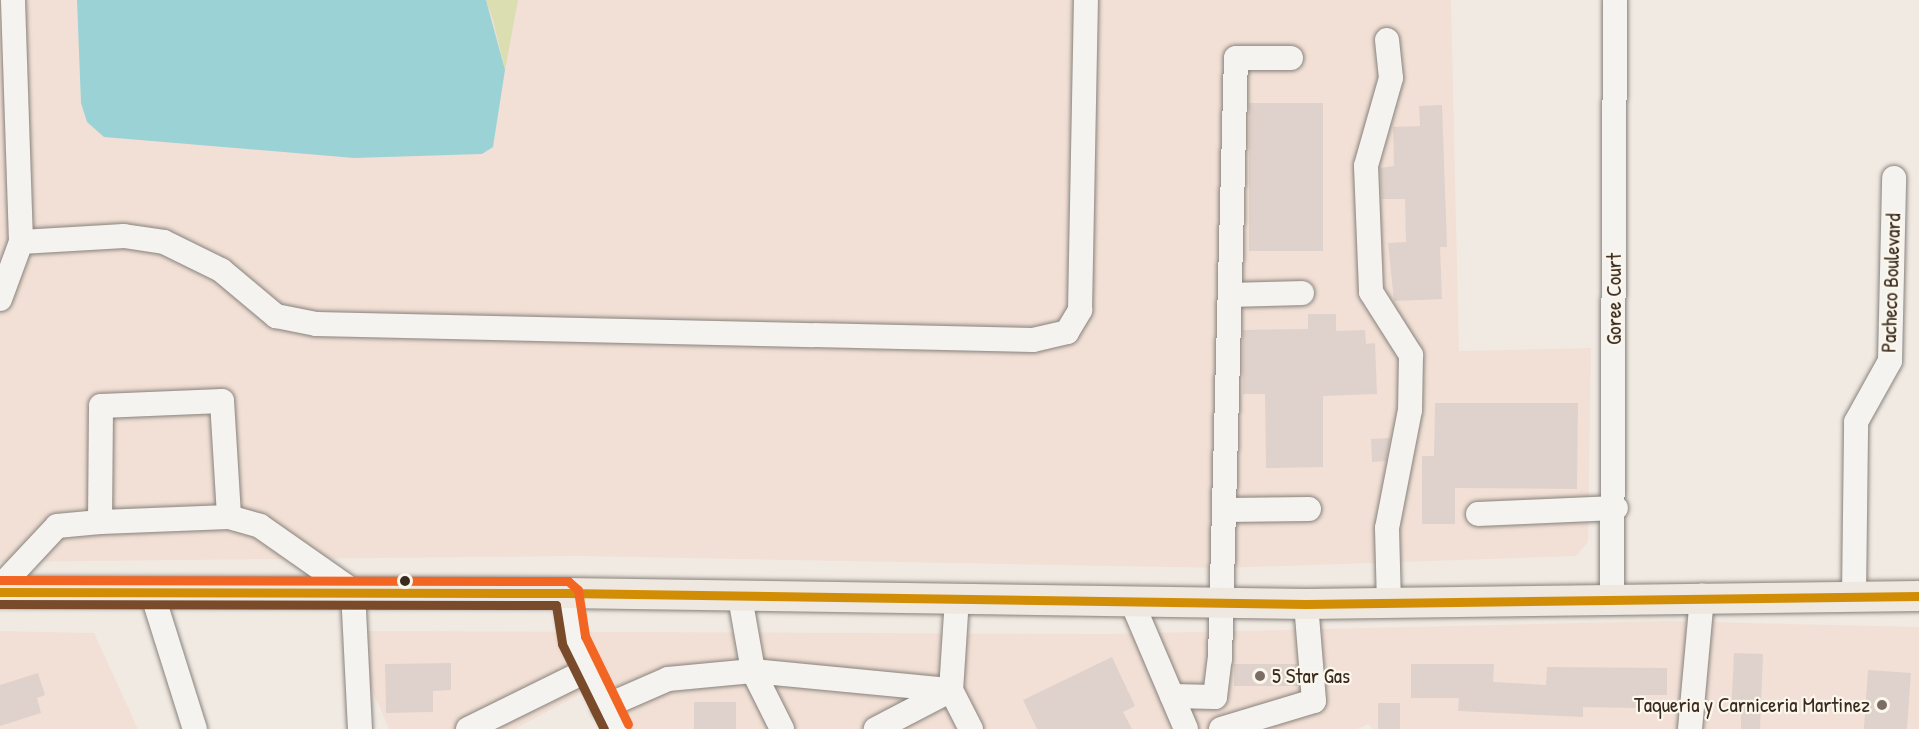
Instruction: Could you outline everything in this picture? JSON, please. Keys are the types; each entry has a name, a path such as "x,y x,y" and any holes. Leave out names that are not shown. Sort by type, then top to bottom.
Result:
{"main road":[{"path":"0,589 152,593 353,591 566,593 1306,604 1702,596 1919,596"}],"street":[{"path":"0,299 21,242 13,0"},
{"path":"21,242 124,236 164,242 221,270 276,316 316,324 1033,340 1066,332 1080,310 1086,0"},
{"name":"Goree Court","path":"1612,598 1616,508 1615,0"},
{"path":"1387,40 1390,78 1366,166 1371,292 1412,355 1410,410 1387,528 1389,604"},
{"path":"1291,58 1236,58 1227,510 1215,697 1223,728 1314,702 1306,604"},
{"name":"Pacheco Boulevard","path":"1854,596 1856,422 1890,361 1894,178"},
{"path":"1231,295 1302,293"},
{"path":"100,522 101,406 222,400 229,517"},
{"path":"1478,514 1616,508"},
{"path":"1227,510 1309,509"},
{"path":"0,589 57,526 229,517 260,526 353,591 360,729"},
{"path":"152,593 195,729"},
{"path":"566,593 573,640 584,672 617,729"},
{"path":"1690,729 1702,596"},
{"path":"740,597 753,671 782,729"},
{"path":"957,598 951,690 971,729"},
{"path":"1131,600 1186,729"},
{"path":"604,707 668,679 753,671 951,690"},
{"path":"468,729 584,672"},
{"path":"876,729 951,690"},
{"path":"1172,696 1215,697"}],"shaded area":[{"path":"0,0 1451,0 1459,351 1591,348 1588,542 1576,556 1224,568 577,556 0,562"},
{"path":"1667,621 1919,627 1919,729 1372,729 1369,724 1357,729 617,729 593,687 515,729 389,729 367,678 361,631 1108,634"},
{"path":"0,631 94,633 138,729 0,729"}],"green space":[{"path":"486,0 518,0 505,70 493,20"}],"water":[{"path":"77,0 486,0 505,70 493,147 482,154 354,158 104,137 87,122 81,103"}],"building":[{"path":"1249,103 1323,103 1323,251 1249,251"},
{"path":"1442,105 1447,247 1440,247 1442,299 1394,301 1388,243 1406,242 1405,199 1382,199 1380,168 1394,166 1393,127 1420,126 1419,106"},
{"path":"1308,314 1336,314 1336,331 1365,330 1366,344 1375,343 1377,394 1323,396 1323,467 1266,468 1265,394 1243,394 1243,330 1308,329"},
{"path":"1435,403 1578,403 1577,489 1455,488 1455,524 1422,524 1422,456 1434,456"},
{"path":"1390,438 1386,461 1372,462 1371,439"},
{"path":"1734,653 1763,654 1760,729 1741,729 1741,714 1731,713"},
{"path":"1112,657 1135,706 1123,712 1132,729 1037,729 1023,700"},
{"path":"451,663 451,690 433,691 433,712 386,713 385,664"},
{"name":"5 Star Gas","path":"1234,664 1297,664 1297,686 1234,686"},
{"path":"1411,664 1494,664 1493,682 1546,685 1547,667 1667,668 1667,695 1639,695 1639,708 1583,707 1583,717 1458,711 1459,698 1411,698"},
{"path":"1868,670 1911,673 1907,729 1864,729"},
{"path":"38,673 45,695 37,698 41,713 0,726 0,685"},
{"path":"694,702 736,702 736,729 694,729"},
{"path":"1378,703 1400,703 1400,729 1378,729"}],"transit line":[{"path":"0,580 568,581 578,590 585,636 628,724"},
{"path":"0,592 566,593 1306,604 1919,596"},
{"path":"0,604 556,605 562,644 604,729"}],"place":[{"name":"5 Star Gas","path":"1260,676"},
{"name":"Taqueria y Carniceria Martinez","path":"1882,705"}]}
